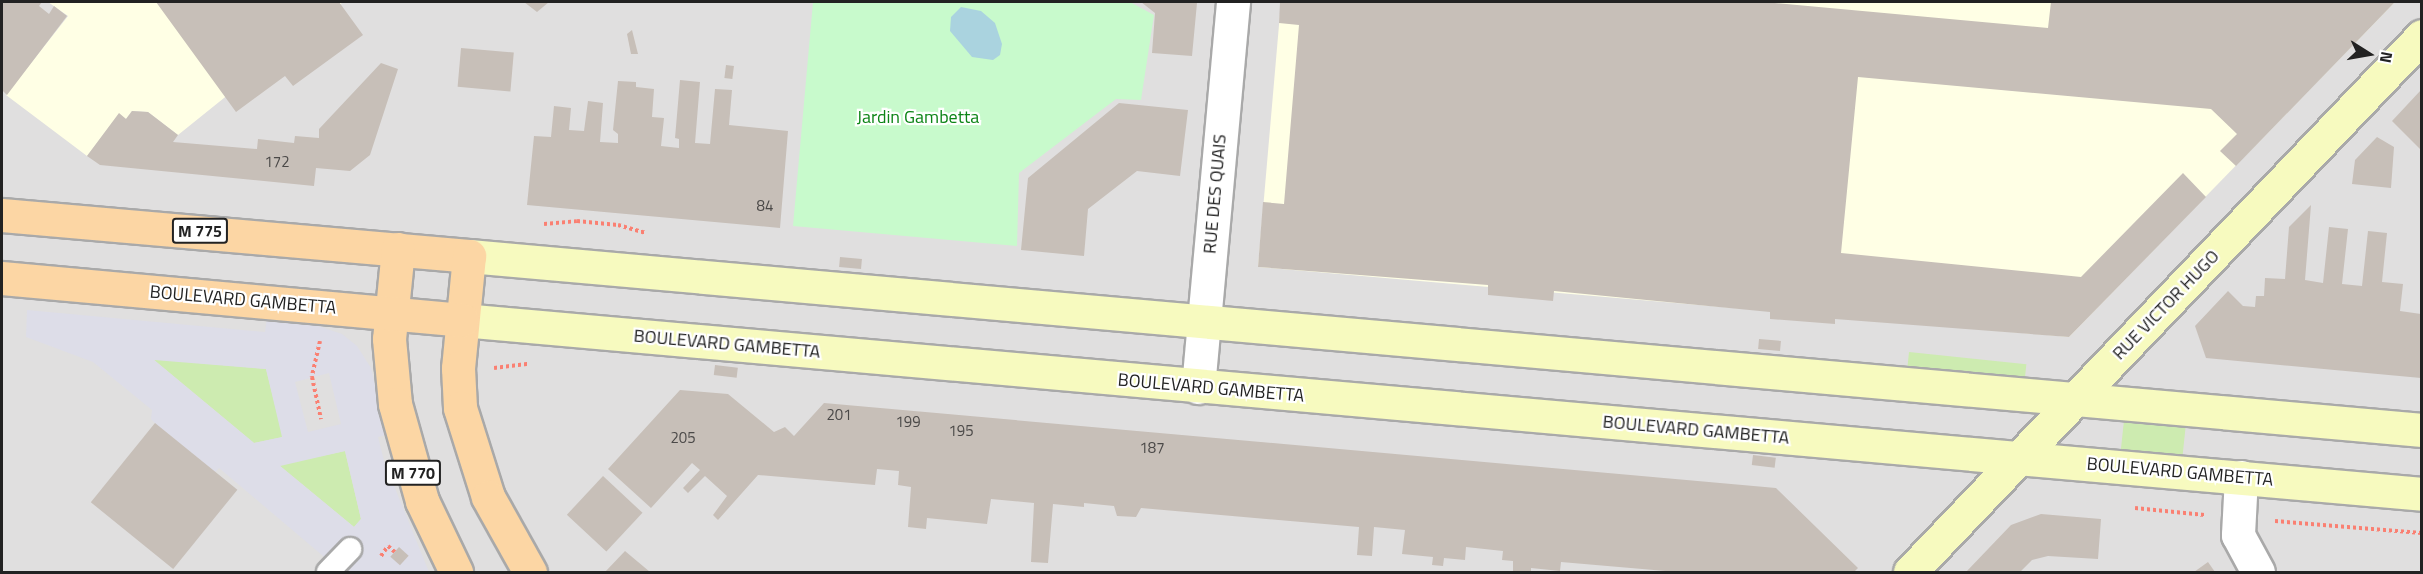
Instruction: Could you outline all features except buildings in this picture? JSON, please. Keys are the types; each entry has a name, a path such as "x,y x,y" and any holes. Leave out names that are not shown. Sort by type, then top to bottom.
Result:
{"main road":[{"name":"RUE VICTOR HUGO","path":"1910,573 2023,457 2421,36"},
{"name":"M 775","path":"2,215 398,249 1203,324 2421,430"},
{"name":"M 770","path":"398,249 391,314 390,368 402,434 422,501 456,573"},
{"path":"469,256 462,320 458,394 466,435 504,530 530,573"},
{"name":"BOULEVARD GAMBETTA","path":"2,278 1197,387 2023,457 2421,494"}],"street":[{"name":"RUE DES QUAIS","path":"1197,387 1226,6"},
{"path":"2241,477 2238,535 2258,573"}],"lane":[{"path":"328,573 350,549"}],"path":[{"path":"318,360 312,377 321,419"},
{"path":"377,561 388,546 395,552"}],"shaded area":[{"path":"2,2 2421,2 2421,572 2,572"},
{"path":"48,2 343,2 178,135 148,112 132,111 126,119 119,114 87,156 6,95 68,16"},
{"path":"1281,2 2395,2 2069,337 1258,267"},
{"path":"27,310 265,332 267,318 309,323 342,334 357,346 371,368 386,435 378,437 384,461 429,572 342,572 219,468 215,472 155,423 151,419 152,410 93,362 26,337","holes":["154,360 266,369 282,437 254,443","329,373 341,424 308,432 295,382","345,451 361,519 354,527 280,466"]}],"green space":[{"name":"Jardin Gambetta","path":"813,2 1130,2 1154,15 1141,100 1116,99 1019,173 1017,246 793,226"},
{"path":"1909,352 2026,364 2025,378 1908,366"},
{"path":"153,359 266,369 283,437 254,443"},
{"path":"2124,420 2186,426 2183,456 2121,450"},
{"path":"345,451 361,519 354,527 279,465"}],"water":[{"path":"961,7 981,11 995,23 1002,44 1000,55 993,60 972,57 950,31 951,17"}]}
